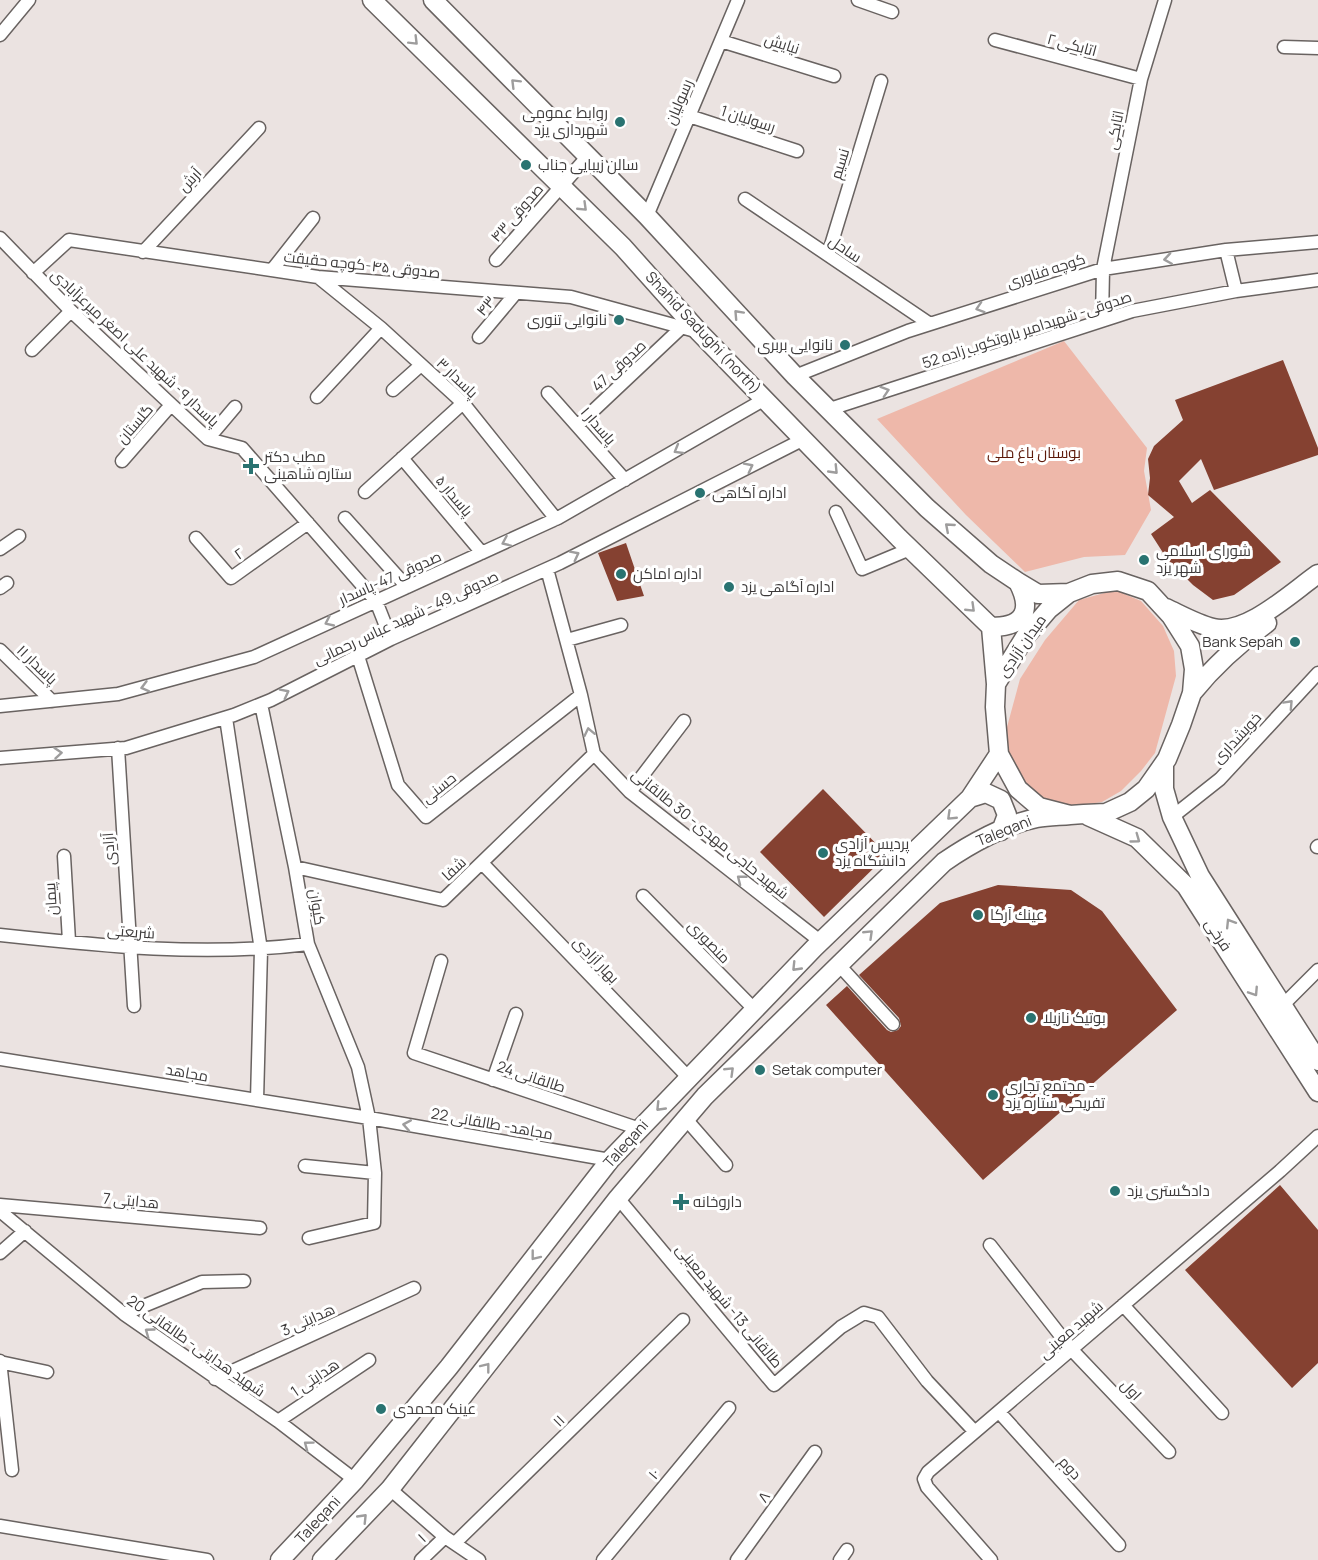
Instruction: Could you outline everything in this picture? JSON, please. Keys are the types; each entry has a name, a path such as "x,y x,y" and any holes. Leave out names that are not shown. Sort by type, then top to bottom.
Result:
{"main road":[{"name":"Shahid Sadughi (north)","path":"372,0 623,247 690,330 765,399 910,549 991,627"},
{"path":"433,0 647,216 795,376 927,508 991,564 1038,594 1069,593"},
{"path":"1162,606 1215,629 1241,626 1265,612 1318,574"},
{"name":"میدان آزادی","path":"1118,580 1148,591 1162,606 1190,646 1194,669 1192,693 1181,725 1164,762 1146,789 1130,802 1106,813 1077,815 1040,807 1018,789 999,754 995,707 996,684 1025,638 1049,609 1069,593 1092,584 1118,580"},
{"path":"996,684 991,627 1009,627 1023,616 1026,598 1018,582"},
{"path":"1192,693 1214,666 1244,639 1318,585"},
{"name":"Taleqani","path":"280,1560 355,1480 449,1368 610,1160 820,941 970,798 999,754"},
{"name":"فرخی","path":"1164,762 1164,789 1172,817 1200,876 1318,1061"},
{"path":"970,798 986,793 1001,800 1007,815 1001,831"},
{"name":"فرخی","path":"1077,815 1137,838 1186,886 1318,1092"},
{"name":"Taleqani","path":"322,1560 390,1489 618,1198 705,1095 944,862 966,847 1037,818 1077,815"}],"street":[{"path":"0,34 29,0"},
{"name":"رسولیان","path":"647,216 738,0"},
{"path":"858,0 892,12"},
{"name":"اتابکی","path":"1102,321 1103,269 1141,79 1165,0"},
{"name":"نیایش","path":"721,40 834,76"},
{"name":"اتابکی ۲","path":"995,40 1141,79"},
{"path":"1284,46 1318,48"},
{"name":"نسیم","path":"828,255 881,81"},
{"name":"رسولیان 1","path":"689,116 797,151"},
{"name":"آرش","path":"144,252 259,128"},
{"name":"صدوقی ۴۳","path":"496,260 588,156"},
{"name":"ساحل","path":"744,199 930,324"},
{"path":"272,270 313,218"},
{"name":"پاسدار ۹- شهید علی اصغر میرعزآبادی","path":"0,238 71,311 170,406 208,439 242,448 375,601 392,639"},
{"name":"صدوقی ۴۵-کوچه حقیقت","path":"33,273 69,240 318,277 571,297 690,330"},
{"name":"کوچه فناوری","path":"795,376 930,324 1103,269 1226,250 1318,242"},
{"path":"1226,250 1236,291"},
{"name":"پاسدار ۳","path":"318,277 381,328 463,403 556,519"},
{"name":"52 صدوقی- شهیدامیر باروتکوب زاده","path":"830,409 1132,310 1236,291 1318,280"},
{"name":"۴۳","path":"479,337 515,294"},
{"path":"32,350 71,311"},
{"path":"317,397 381,328"},
{"name":"صدوقی 47","path":"578,425 690,330"},
{"path":"393,390 421,365"},
{"name":"پاسدار ۱","path":"548,393 625,480"},
{"name":"صدوقی 47-پاسدار","path":"0,706 118,694 254,657 556,519 765,399"},
{"path":"366,492 463,403"},
{"name":"گلستان","path":"122,461 170,406"},
{"path":"208,439 235,407"},
{"name":"صدوقی 49 - شهید عباس رحمانی","path":"0,758 126,748 226,718 261,704 392,639 547,568 804,439"},
{"name":"پاسدار ۵","path":"402,458 482,553"},
{"path":"836,512 862,570 910,549"},
{"path":"345,518 408,587"},
{"name":"۲","path":"196,538 231,578 308,524"},
{"path":"0,549 19,536"},
{"path":"547,568 581,695 594,754"},
{"path":"567,640 621,625"},
{"name":"پاسدار ۱۱","path":"0,650 52,701"},
{"name":"حسنی","path":"358,656 398,785 426,817 581,695"},
{"name":"خویشداری","path":"1172,817 1220,778 1318,673"},
{"name":"کیوان","path":"261,704 295,867 308,944 261,950"},
{"path":"226,718 261,950 257,1100"},
{"path":"630,792 684,722"},
{"name":"آزادی","path":"118,748 134,1006"},
{"name":"شهید حاجی مهدی- 30 طالقانی","path":"594,754 630,792 820,941"},
{"name":"شفا","path":"295,867 443,900 594,754"},
{"name":"پیمان","path":"64,856 69,941"},
{"name":"بهار آزادی","path":"482,863 688,1077"},
{"name":"منصوری","path":"643,896 754,1009"},
{"name":"شریعتی","path":"0,935 131,948 261,950"},
{"path":"308,944 358,1067 369,1118 375,1173 374,1223 309,1238"},
{"name":"طالقانی 24","path":"441,961 414,1053 640,1129"},
{"path":"838,965 893,1024"},
{"path":"1282,1006 1318,970"},
{"path":"493,1080 516,1014"},
{"name":"مجاهد","path":"0,1059 369,1118"},
{"name":"مجاهد- طالقانی 22","path":"369,1118 610,1160"},
{"path":"685,1118 726,1165"},
{"name":"شهید معینی","path":"991,1560 927,1487 924,1479 928,1472 1318,1136"},
{"path":"305,1166 375,1173"},
{"name":"طالقانی 13- شهید معینی","path":"618,1198 774,1384 841,1327 864,1312 878,1317 927,1381 975,1432"},
{"name":"هدایتی 7","path":"0,1205 260,1228"},
{"name":"شهید هدایتی- طالقانی 20","path":"0,1211 124,1314 214,1379 278,1421 355,1480"},
{"path":"0,1253 25,1231"},
{"name":"اول","path":"990,1245 1071,1349 1169,1452"},
{"path":"124,1314 202,1282 243,1281"},
{"name":"هدایتی 3","path":"214,1379 414,1288"},
{"path":"1123,1305 1222,1413"},
{"name":"۱۱","path":"450,1540 683,1320"},
{"name":"هدایتی 1","path":"278,1421 369,1360"},
{"path":"12,1470 0,1361 48,1372"},
{"name":"۱۰","path":"603,1560 729,1408"},
{"name":"دوم","path":"999,1412 1119,1545"},
{"name":"۸","path":"737,1560 815,1452"},
{"path":"390,1489 450,1540 479,1560"},
{"path":"0,1526 207,1560"},
{"name":"۱","path":"421,1560 450,1540"}],"green space":[{"name":"بوستان باغ ملی","path":"1064,341 1147,448 1144,471 1151,510 1125,555 1084,557 1025,572 966,515 877,419"},
{"path":"1115,590 1141,601 1163,626 1174,651 1176,676 1155,753 1141,771 1121,791 1102,802 1067,807 1040,797 1025,786 1007,750 1007,727 1020,679 1045,640 1079,600"}],"building":[{"path":"1283,360 1318,448 1318,455 1214,490 1201,459 1179,481 1192,503 1210,490 1281,562 1234,595 1213,600 1193,585 1167,559 1151,534 1174,517 1148,495 1150,478 1148,459 1154,446 1183,420 1175,400"},
{"name":"اداره اماکن","path":"626,543 644,596 617,601 598,553"},
{"name":"پردیس آزادی دانشگاه یزد","path":"823,789 887,855 824,917 760,852"},
{"name":"مجتمع تجاری - تفریحی ستاره یزد","path":"998,885 1071,890 1102,911 1177,1010 983,1180 826,1005 847,986 887,1030 891,1032 898,1030 901,1026 899,1018 859,975 940,903"},
{"name":"دادگستری یزد","path":"1280,1185 1318,1230 1318,1363 1292,1388 1185,1270"}],"place":[{"name":"روابط عمومی شهرداری یزد","path":"620,122"},
{"name":"سالن زیبایی جناب","path":"526,165"},
{"name":"نانوایی تنوری","path":"619,320"},
{"name":"نانوایی بربری","path":"845,345"},
{"name":"مطب دکتر ستاره شاهینی","path":"251,466"},
{"name":"اداره آگاهی","path":"700,493"},
{"name":"شورای اسلامی شهر یزد","path":"1144,560"},
{"name":"اداره اماکن","path":"621,574"},
{"name":"اداره آگاهی یزد","path":"729,587"},
{"name":"Bank Sepah","path":"1295,642"},
{"name":"پردیس آزادی دانشگاه یزد","path":"823,853"},
{"name":"عينك آركا","path":"978,915"},
{"name":"بوتیک نازیلا","path":"1031,1018"},
{"name":"Setak computer","path":"760,1070"},
{"name":"مجتمع تجاری - تفریحی ستاره یزد","path":"993,1095"},
{"name":"دادگستری یزد","path":"1115,1191"},
{"name":"داروخانه","path":"681,1202"},
{"name":"عینک محمدی","path":"381,1409"}]}
